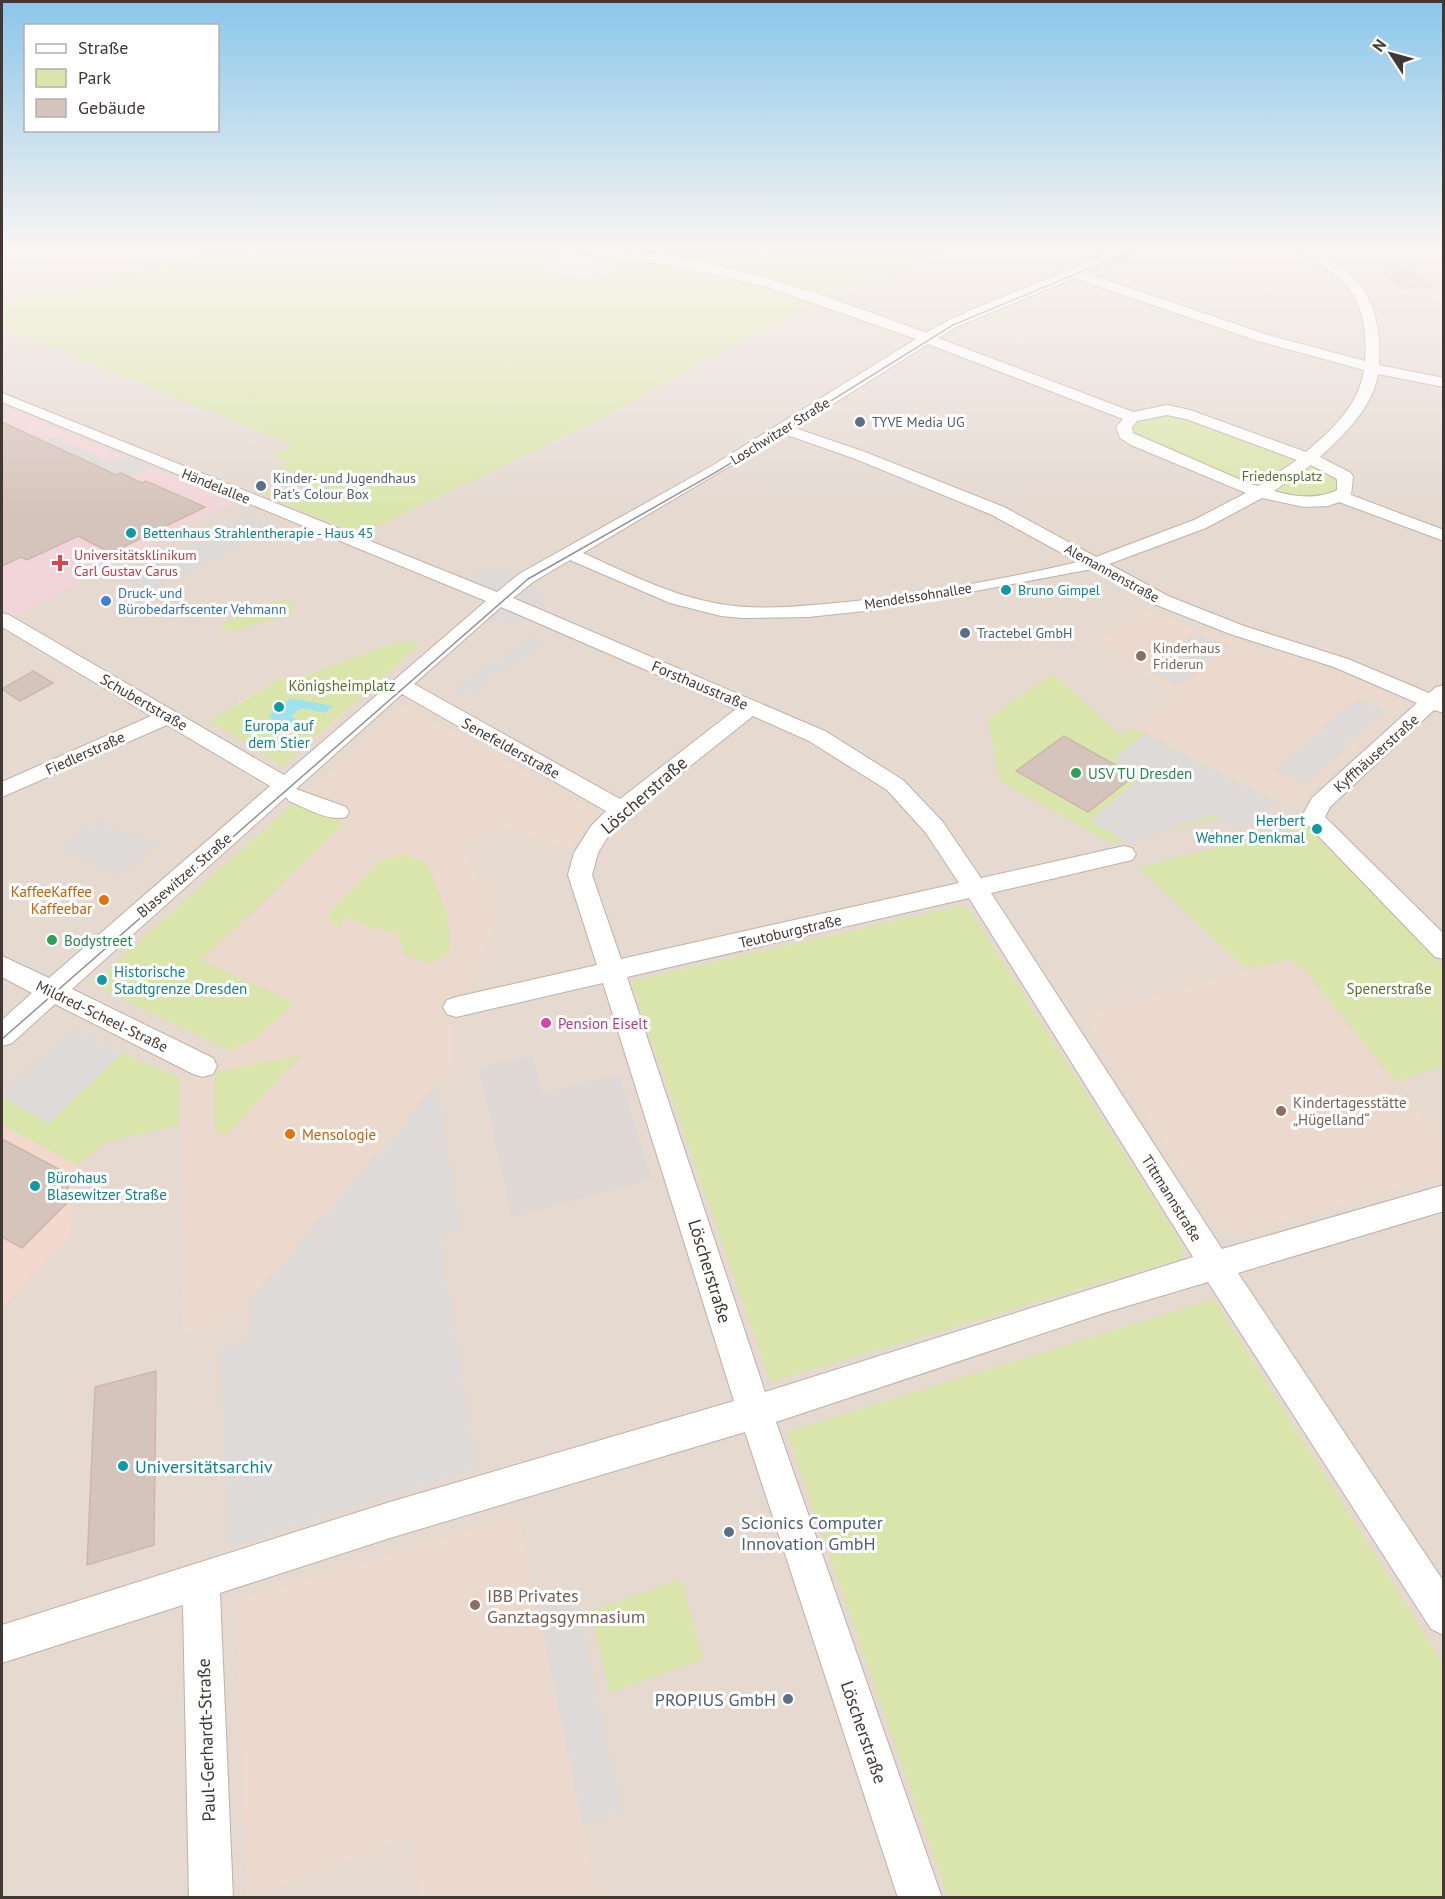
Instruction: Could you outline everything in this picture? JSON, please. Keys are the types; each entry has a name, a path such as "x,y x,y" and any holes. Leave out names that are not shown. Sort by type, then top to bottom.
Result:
{"street":[{"path":"923,338 1132,417 1153,411 1179,412 1327,465 1345,477 1347,487 1340,497 1332,502 1317,505 1288,502 1137,442 1126,435 1124,428 1132,417"},
{"path":"1262,338 1372,368 1443,383"},
{"path":"1261,493 1310,459 1345,425 1367,393 1372,368 1371,338"},
{"name":"Loschwitzer Straße","path":"499,599 526,578 784,429 927,339"},
{"name":"Händelallee","path":"2,397 448,581 499,599"},
{"name":"Alemannenstraße","path":"784,429 859,455 998,511 1161,600 1237,630 1341,663 1440,700"},
{"name":"Mendelssohnallee","path":"569,553 689,603 740,612 832,608 936,595 1094,563 1195,526 1261,493"},
{"path":"1340,497 1443,536"},
{"path":"291,791 401,685 499,599"},
{"name":"Forsthausstraße","path":"499,599 817,736 895,785"},
{"name":"Schubertstraße","path":"2,619 169,716 291,791 338,812"},
{"name":"Senefelderstraße","path":"401,685 621,810"},
{"name":"Kyffhäuserstraße","path":"1440,700 1320,803 1313,818 1443,950"},
{"name":"Löscherstraße","path":"751,707 621,810 599,832 586,853 580,875 669,1140 755,1412 920,1898"},
{"name":"Fiedlerstraße","path":"2,790 169,716"},
{"name":"Tittmannstraße","path":"895,785 934,827 976,889 1215,1265 1443,1616"},
{"name":"Blasewitzer Straße","path":"2,1035 51,991 291,791"},
{"name":"Teutoburgstraße","path":"456,1007 1124,854"},
{"name":"Mildred-Scheel-Straße","path":"2,966 204,1066"},
{"path":"2,1644 390,1520 755,1412 1107,1297 1443,1198"},
{"name":"Paul-Gerhardt-Straße","path":"201,1582 211,1898"}],"shaded area":[{"path":"2,338 28,338 380,479 330,523 360,535 597,420 748,338 1443,338 1443,1897 2,1897","holes":["397,642 415,642 419,646 283,766 235,705 278,680 307,675"]},
{"name":"Universitätsklinikum Carl Gustav Carus","path":"9,409 235,502 2,623 2,412"},
{"path":"55,437 109,461 123,455 151,468 131,477 121,473 116,475 44,441"},
{"path":"249,515 275,527 173,581 147,567"},
{"path":"136,567 167,583 151,591 120,575"},
{"path":"493,570 514,575 496,589 463,578"},
{"path":"532,586 545,596 540,611 514,600"},
{"path":"1148,608 1197,629 1335,670 1410,702 1302,800 1301,807 1277,801 1135,729 1178,695 1153,683 1101,639"},
{"path":"503,609 530,620 486,624"},
{"path":"1196,633 1228,647 1180,685 1148,670"},
{"path":"532,637 544,642 466,696 452,690"},
{"path":"1358,698 1386,711 1304,784 1276,770"},
{"path":"405,704 598,812 569,851 501,828 462,845 501,918 453,1020 453,1067 250,1299 218,1326 182,1336 180,1078 215,1072 230,1051 92,984"},
{"path":"1144,734 1277,801 1237,829 1213,815 1128,843 1089,820 1144,776 1113,759"},
{"path":"98,821 158,844 120,875 67,852 63,846"},
{"name":"Kindertagesstätte „Hügelland“","path":"1290,960 1305,970 1443,1142 1443,1177 1238,1235 1214,1221 1081,1015 1246,969"},
{"path":"74,1029 122,1053 49,1123 2,1097 2,1094"},
{"path":"533,1055 543,1093 619,1074 651,1179 512,1217 479,1068"},
{"path":"437,1087 461,1229 439,1236 477,1468 228,1547 221,1350 253,1339 252,1301"},
{"path":"2,1125 77,1165 70,1236 2,1308"},
{"path":"519,1515 598,1897 419,1897 411,1837 258,1897 246,1897 235,1600"},
{"path":"575,1591 622,1811 583,1826 538,1604"}],"green space":[{"path":"28,338 748,338 597,420 360,535 259,493 267,489 294,500 313,490 291,480 299,475 280,467 289,462 274,456 293,445"},
{"name":"Friedensplatz","path":"1163,415 1184,416 1322,468 1332,474 1339,486 1325,498 1279,496 1133,436 1131,429 1134,424"},
{"path":"285,600 294,605 292,613 233,632 221,629 225,622 272,602"},
{"name":"Königsheimplatz","path":"397,642 416,642 419,646 283,766 210,721 278,680 307,675","holes":["291,698 325,713 301,708 291,716 309,726 269,717"]},
{"path":"1053,674 1119,734 1135,729 1276,802 1237,828 1217,819 1112,844 1000,781 988,719"},
{"path":"294,803 344,824 201,960 294,1003 257,1038 230,1051 92,984"},
{"name":"Spenerstraße","path":"1309,825 1443,967 1443,1067 1395,1081 1305,970 1290,960 1246,969 1139,867"},
{"path":"406,854 428,864 448,918 450,950 433,962 423,961 404,953 399,935 341,917 341,928 329,922 330,912 382,860"},
{"path":"962,906 969,909 1185,1249 1180,1259 771,1382 631,981"},
{"path":"122,1053 180,1078 178,1126 108,1141 77,1165 2,1125 2,1097 49,1123"},
{"path":"301,1055 226,1136 215,1130 215,1072"},
{"path":"1214,1299 1443,1663 1443,1897 948,1897 787,1432"},
{"path":"681,1579 703,1659 610,1693 591,1611"}],"water":[{"path":"291,698 333,706 325,713 301,708 291,716 309,726 301,733 268,717"}],"building":[{"path":"2,422 116,475 121,473 142,483 146,481 205,507 111,553 78,536 27,560 21,557 2,566"},
{"path":"33,671 53,683 20,701 2,689"},
{"name":"USV TU Dresden","path":"1064,736 1135,775 1088,812 1016,771"},
{"name":"Bürohaus Blasewitzer Straße","path":"2,1139 68,1174 68,1202 22,1248 2,1237"},
{"name":"Universitätsarchiv","path":"156,1371 154,1545 87,1565 95,1387"}],"tram line":[{"path":"2,1039 528,579 718,471 933,338"}],"place":[{"name":"TYVE Media UG","path":"860,422"},
{"name":"Kinder- und Jugendhaus Pat's Colour Box","path":"261,486"},
{"name":"Bettenhaus Strahlentherapie - Haus 45","path":"131,533"},
{"name":"Universitätsklinikum Carl Gustav Carus","path":"60,563"},
{"name":"Bruno Gimpel","path":"1006,590"},
{"name":"Druck- und Bürobedarfscenter Vehmann","path":"106,601"},
{"name":"Tractebel GmbH","path":"965,633"},
{"name":"Kinderhaus Friderun","path":"1141,656"},
{"name":"Europa auf dem Stier","path":"279,707"},
{"name":"USV TU Dresden","path":"1076,773"},
{"name":"Herbert Wehner Denkmal","path":"1317,829"},
{"name":"KaffeeKaffee Kaffeebar","path":"104,900"},
{"name":"Bodystreet","path":"52,940"},
{"name":"Historische Stadtgrenze Dresden","path":"102,980"},
{"name":"Pension Eiselt","path":"546,1023"},
{"name":"Kindertagesstätte „Hügelland“","path":"1281,1111"},
{"name":"Mensologie","path":"290,1134"},
{"name":"Bürohaus Blasewitzer Straße","path":"35,1186"},
{"name":"Universitätsarchiv","path":"123,1466"},
{"name":"Scionics Computer Innovation GmbH","path":"729,1532"},
{"name":"IBB Privates Ganztagsgymnasium","path":"475,1605"},
{"name":"PROPIUS GmbH","path":"788,1699"}]}
